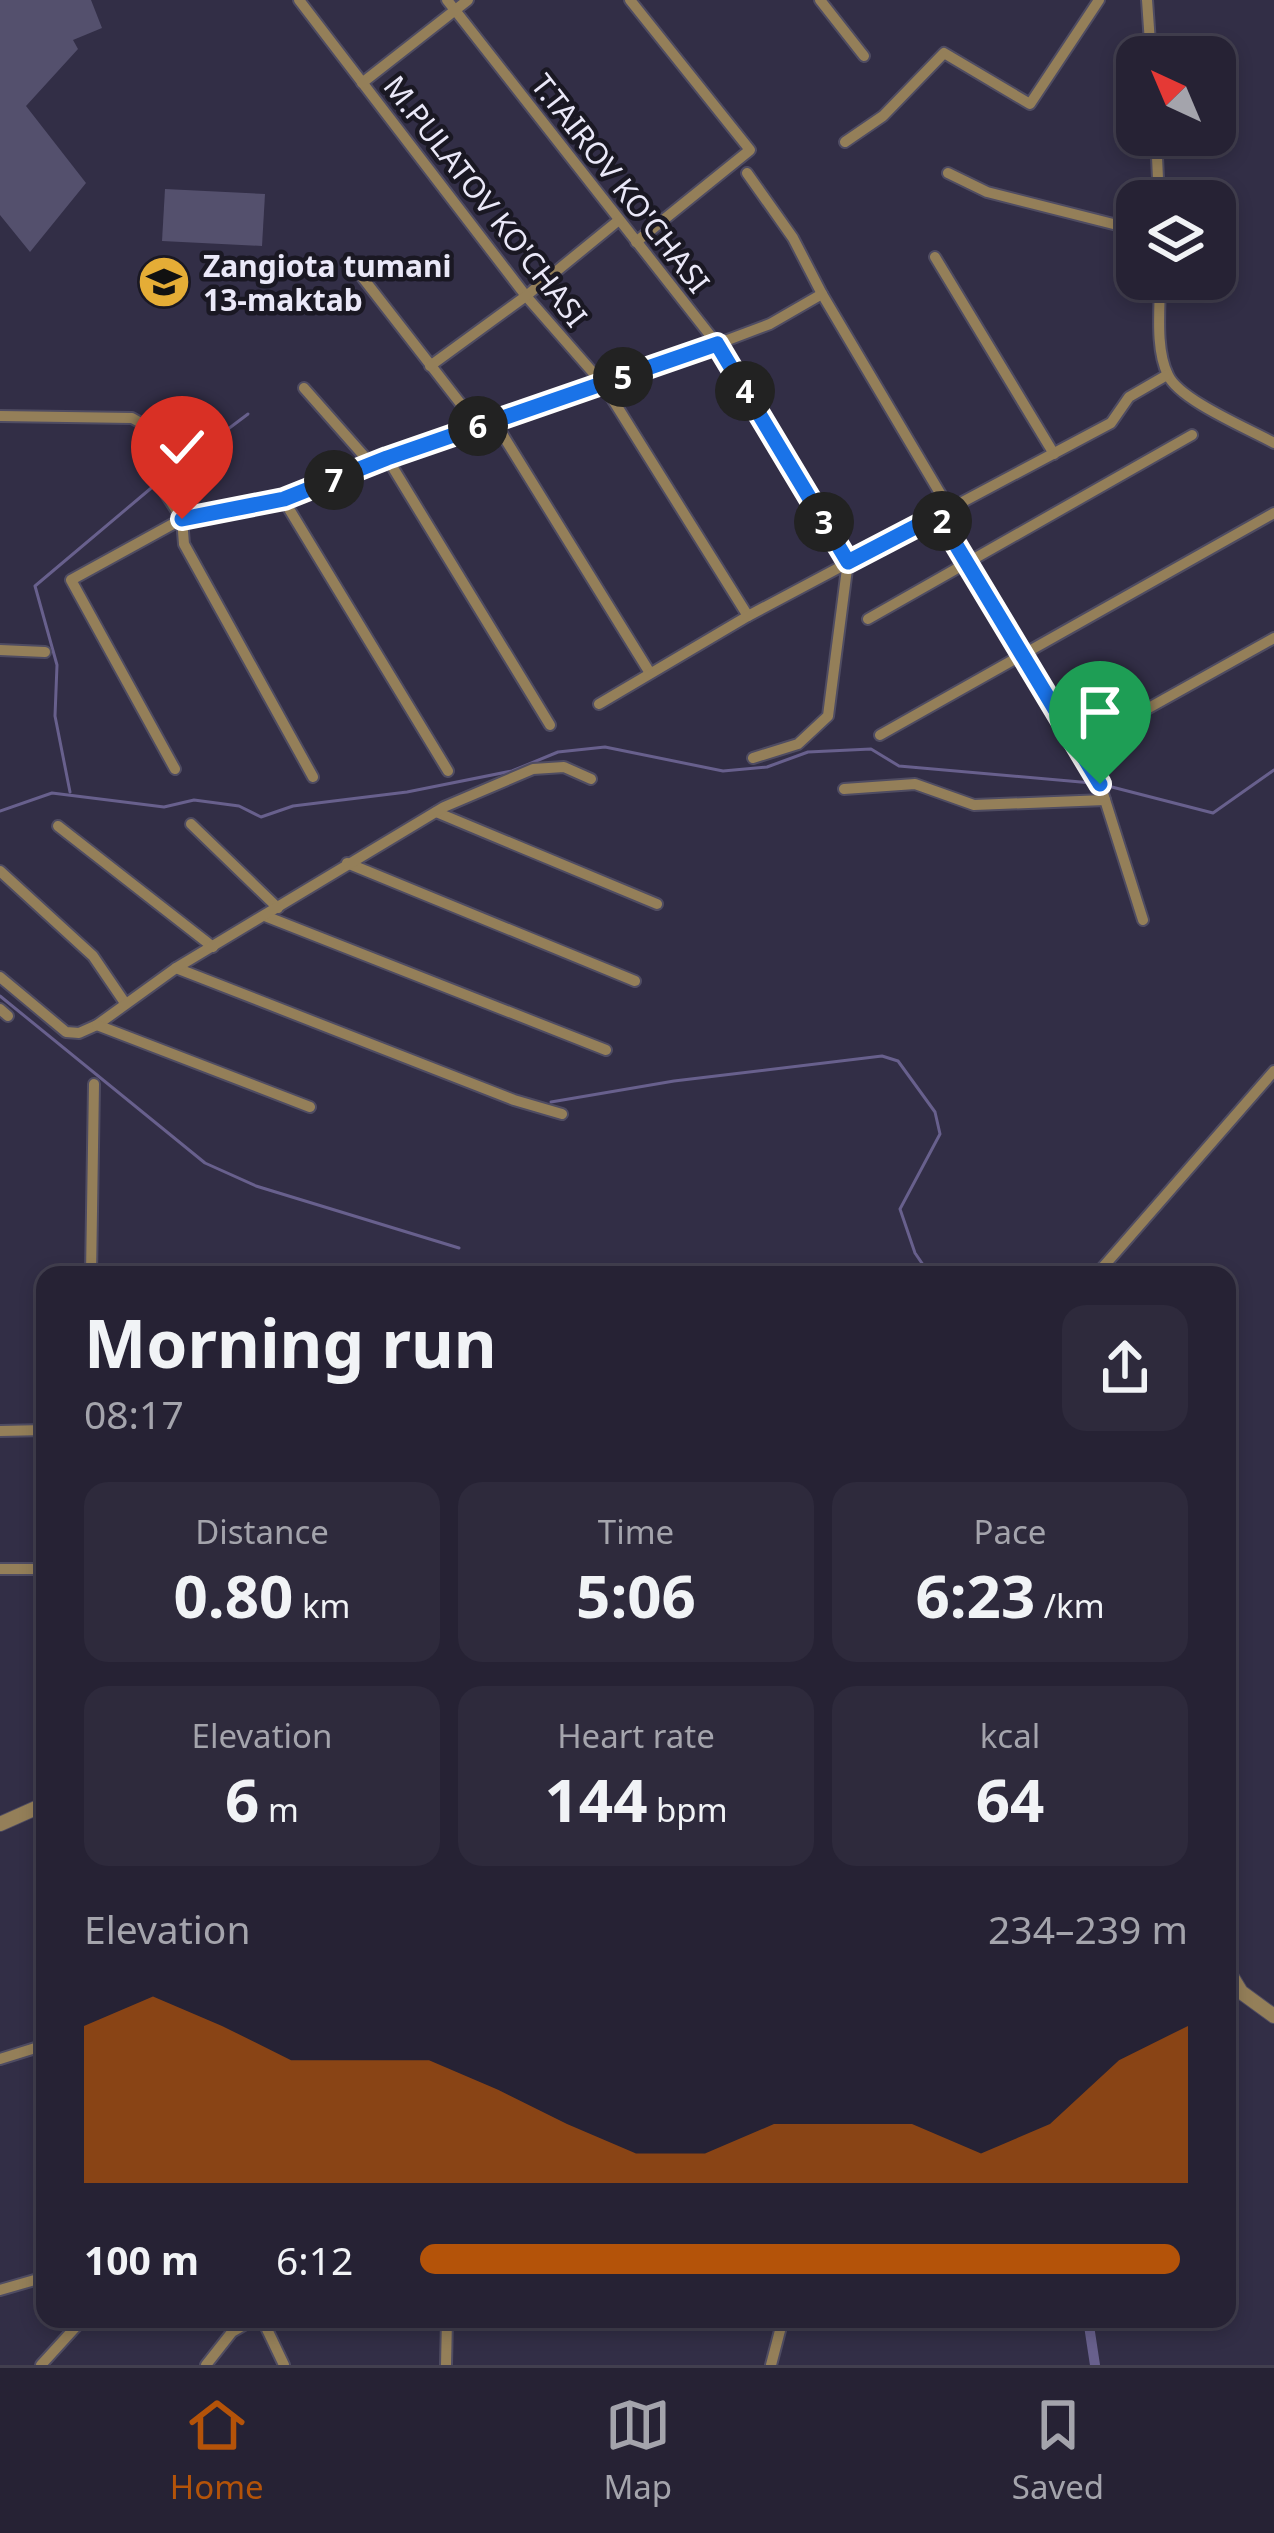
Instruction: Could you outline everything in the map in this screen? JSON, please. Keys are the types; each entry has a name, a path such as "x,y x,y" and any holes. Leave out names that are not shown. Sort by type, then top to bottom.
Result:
{"street":[{"name":"M.PULATOV KO'CHASI","path":"298,0 526,296 603,384 748,616"},
{"path":"362,83 451,5 468,0"},
{"path":"630,0 750,150 636,242"},
{"path":"820,0 864,56"},
{"path":"845,142 898,102 944,52 1030,104 1099,0"},
{"path":"1147,0 1149,36"},
{"name":"T.TAIROV KO'CHASI","path":"451,5 717,344 848,562"},
{"path":"949,172 987,192 1116,225"},
{"path":"747,173 793,238 970,563 1100,784 1143,920"},
{"path":"430,366 619,220"},
{"path":"935,257 1054,454"},
{"path":"352,264 478,426"},
{"path":"175,769 71,580 182,519 284,499 387,458 496,424 770,324 822,294"},
{"path":"1160,300 1167,375 1185,394 1274,443"},
{"path":"599,704 748,616 1111,423 1129,397 1167,375"},
{"path":"304,388 372,465"},
{"path":"0,416 142,421 148,427 157,484 182,519 184,544 313,777"},
{"path":"496,424 650,673"},
{"path":"868,619 1192,435"},
{"path":"387,458 550,725"},
{"path":"284,499 448,771"},
{"path":"880,735 1274,513"},
{"path":"753,758 798,744 828,716 848,562"},
{"path":"1077,748 1274,638"},
{"path":"0,650 45,652"},
{"path":"0,977 66,1032 79,1033 347,862 436,812 532,769 564,767 591,779"},
{"path":"844,789 915,784 974,805 1106,800"},
{"path":"436,812 658,904"},
{"path":"191,824 278,908"},
{"path":"58,826 213,946"},
{"path":"347,862 635,981"},
{"path":"0,871 93,956 124,1003"},
{"path":"265,916 606,1050"},
{"path":"176,968 514,1100 562,1114"},
{"path":"98,1024 310,1107"},
{"path":"1104,1266 1274,1071"},
{"path":"91,1266 94,1084"},
{"path":"0,1431 36,1430"},
{"path":"0,1569 36,1569"},
{"path":"0,1824 36,1808"},
{"path":"1236,1984 1274,2016"},
{"path":"0,2059 36,2048"},
{"path":"0,2290 36,2280"},
{"path":"41,2365 74,2328"},
{"path":"206,2365 239,2328"},
{"path":"266,2328 284,2365"},
{"path":"446,2365 447,2328"},
{"path":"771,2365 781,2328"}],"shaded area":[{"path":"0,0 91,0 102,28 73,40 78,49 26,106 86,183 30,252 0,215"},
{"path":"165,189 265,194 262,246 162,241"}],"waterway":[{"path":"163,478 248,414"},
{"path":"70,792 55,716 57,665 35,586 156,484"},
{"path":"0,811 52,793 164,807 194,800 239,806 261,817 293,806 407,792 512,771 558,752 605,747 723,771 767,767 808,752 871,749 899,766 1092,783"},
{"path":"1108,786 1213,813 1274,770"},
{"path":"0,996 205,1163 256,1186 459,1248"},
{"path":"551,1102 674,1081 882,1056 898,1061 935,1112 940,1134 900,1209 924,1266"},
{"path":"1089,2328 1095,2365"}],"place":[{"name":"Zangiota tumani 13-maktab","path":"164,282"}],"route":[{"path":"182,519 284,499 387,458 717,344 848,562 938,515 1100,784"}]}
